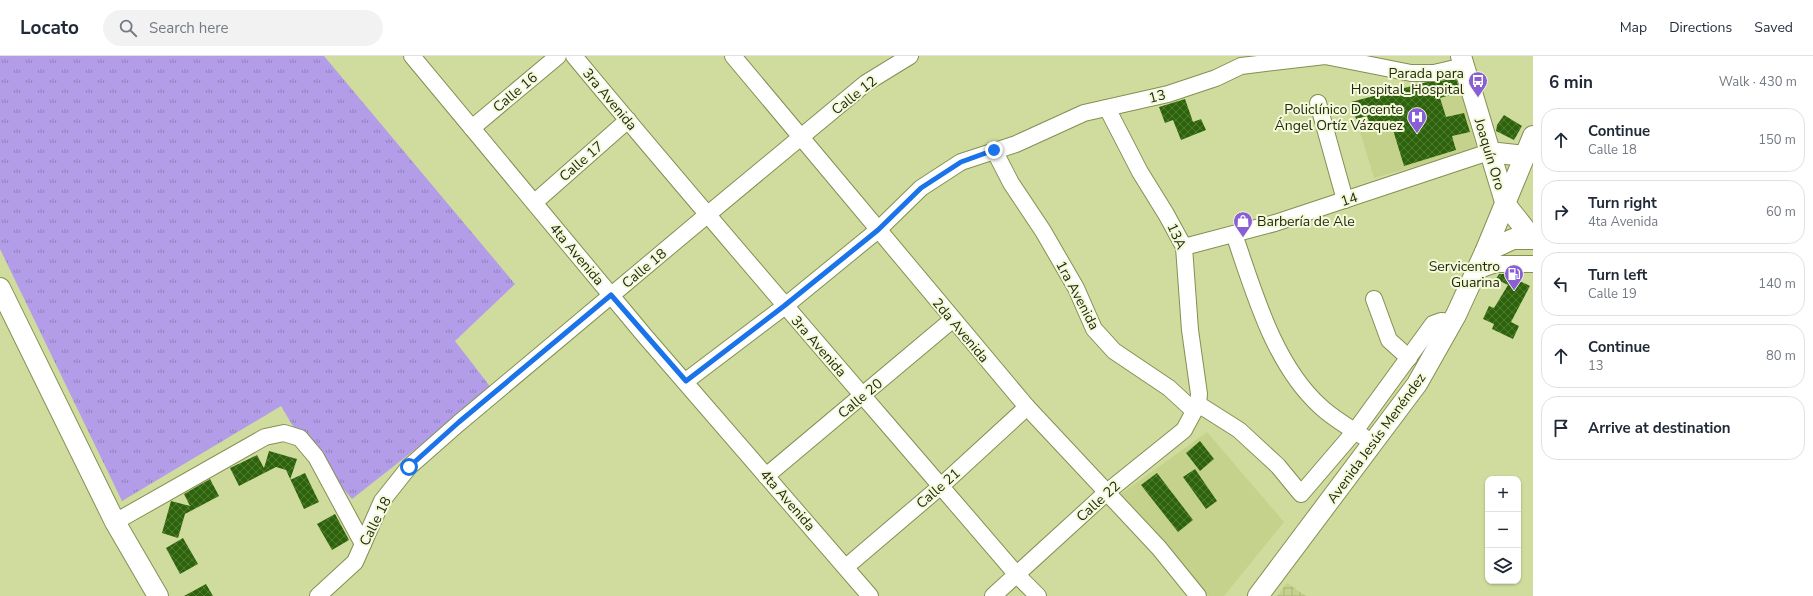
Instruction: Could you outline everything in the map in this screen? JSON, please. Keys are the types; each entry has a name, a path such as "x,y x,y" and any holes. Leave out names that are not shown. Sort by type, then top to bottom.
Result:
{"main road":[{"name":"Joaquín Oro","path":"1463,61 1506,205"},
{"name":"Avenida Jesús Menéndez","path":"1258,596 1417,384 1452,322 1485,252 1506,205 1533,136"},
{"path":"1489,152 1525,156"},
{"path":"1506,205 1533,239"},
{"path":"1485,252 1513,239 1533,239"},
{"path":"0,288 115,522 158,596"}],"street":[{"name":"4ta Avenida","path":"412,56 611,295 870,596"},
{"name":"Calle 16","path":"472,128 558,56"},
{"name":"3ra Avenida","path":"574,56 784,306 1018,575 1038,596"},
{"name":"2da Avenida","path":"733,56 952,320 1027,407 1160,548 1198,596"},
{"name":"Calle 12","path":"801,138 866,83 910,56"},
{"name":"13","path":"686,381 784,306 878,230 921,188 961,162 1016,144 1084,113 1168,94 1216,78 1240,61 1325,56 1411,73 1434,73 1463,61"},
{"path":"1318,103 1345,200"},
{"name":"13A","path":"1107,108 1140,172 1184,247 1190,330 1199,394 1196,407"},
{"name":"Calle 17","path":"534,202 628,120"},
{"name":"Calle 18","path":"318,596 355,562 382,501 409,467 459,422 706,214 801,138"},
{"name":"1ra Avenida","path":"994,150 1011,183 1043,231 1076,288 1094,329 1114,351 1196,407 1239,430 1278,466 1302,494 1355,432"},
{"name":"14","path":"1184,247 1275,223 1489,152"},
{"path":"1234,234 1262,316 1293,374 1321,407 1355,432 1374,442"},
{"path":"1476,271 1496,264 1533,264"},
{"path":"1374,299 1389,340 1409,358"},
{"name":"Calle 20","path":"766,476 952,320"},
{"path":"1355,432 1433,324 1441,320 1452,322"},
{"name":"Calle 21","path":"846,567 941,486 1027,407"},
{"name":"Calle 22","path":"993,596 1018,575 1107,492 1184,430 1196,407"},
{"path":"115,522 265,437 284,433 300,438 316,457 364,544"}],"shaded area":[{"name":"Policlínico Docente Ángel Ortíz Vázquez","path":"1456,75 1477,149 1374,178 1351,102"},
{"path":"1207,432 1284,522 1224,596 1209,596 1121,494"},
{"path":"1287,583 1306,596 1277,596"}],"green space":[{"path":"0,56 324,56 515,284 455,341 492,389 352,499 300,438 281,406 122,501 0,249"}],"building":[{"name":"Policlínico Docente Ángel Ortíz Vázquez","path":"1456,78 1460,92 1440,98 1446,117 1464,113 1470,132 1452,136 1456,150 1404,166 1390,120 1370,125 1367,116 1356,119 1351,102 1427,82 1436,82"},
{"path":"1185,99 1193,122 1201,119 1206,130 1181,140 1173,120 1165,123 1159,107"},
{"path":"1504,115 1522,126 1514,140 1496,131 1497,125"},
{"path":"1499,274 1505,274 1530,286 1511,322 1519,326 1513,339 1492,329 1494,324 1483,319 1489,306 1494,308 1508,285 1496,279"},
{"path":"1200,441 1214,459 1200,471 1186,453"},
{"path":"269,451 297,459 290,479 286,470 276,467 239,486 230,468 257,455 264,468"},
{"path":"1195,469 1217,501 1206,509 1183,477"},
{"path":"305,473 319,502 304,509 291,480"},
{"path":"1157,473 1193,520 1178,532 1141,485"},
{"path":"210,479 219,496 185,514 178,538 162,533 171,501 190,506 184,494"},
{"path":"335,514 349,540 332,550 317,524"},
{"path":"183,538 198,564 180,574 166,548"},
{"path":"206,584 213,596 184,596"}],"place":[{"name":"Parada para Hospital_Hospital","path":"1478,98"},
{"name":"Policlínico Docente Ángel Ortíz Vázquez","path":"1417,134"},
{"name":"Barbería de Ale","path":"1243,238"},
{"name":"Servicentro Guarina","path":"1514,291"}],"route":[{"path":"409,467 459,422 611,295 644,335 686,381 784,306 878,230 921,188 961,162 994,150"}]}
